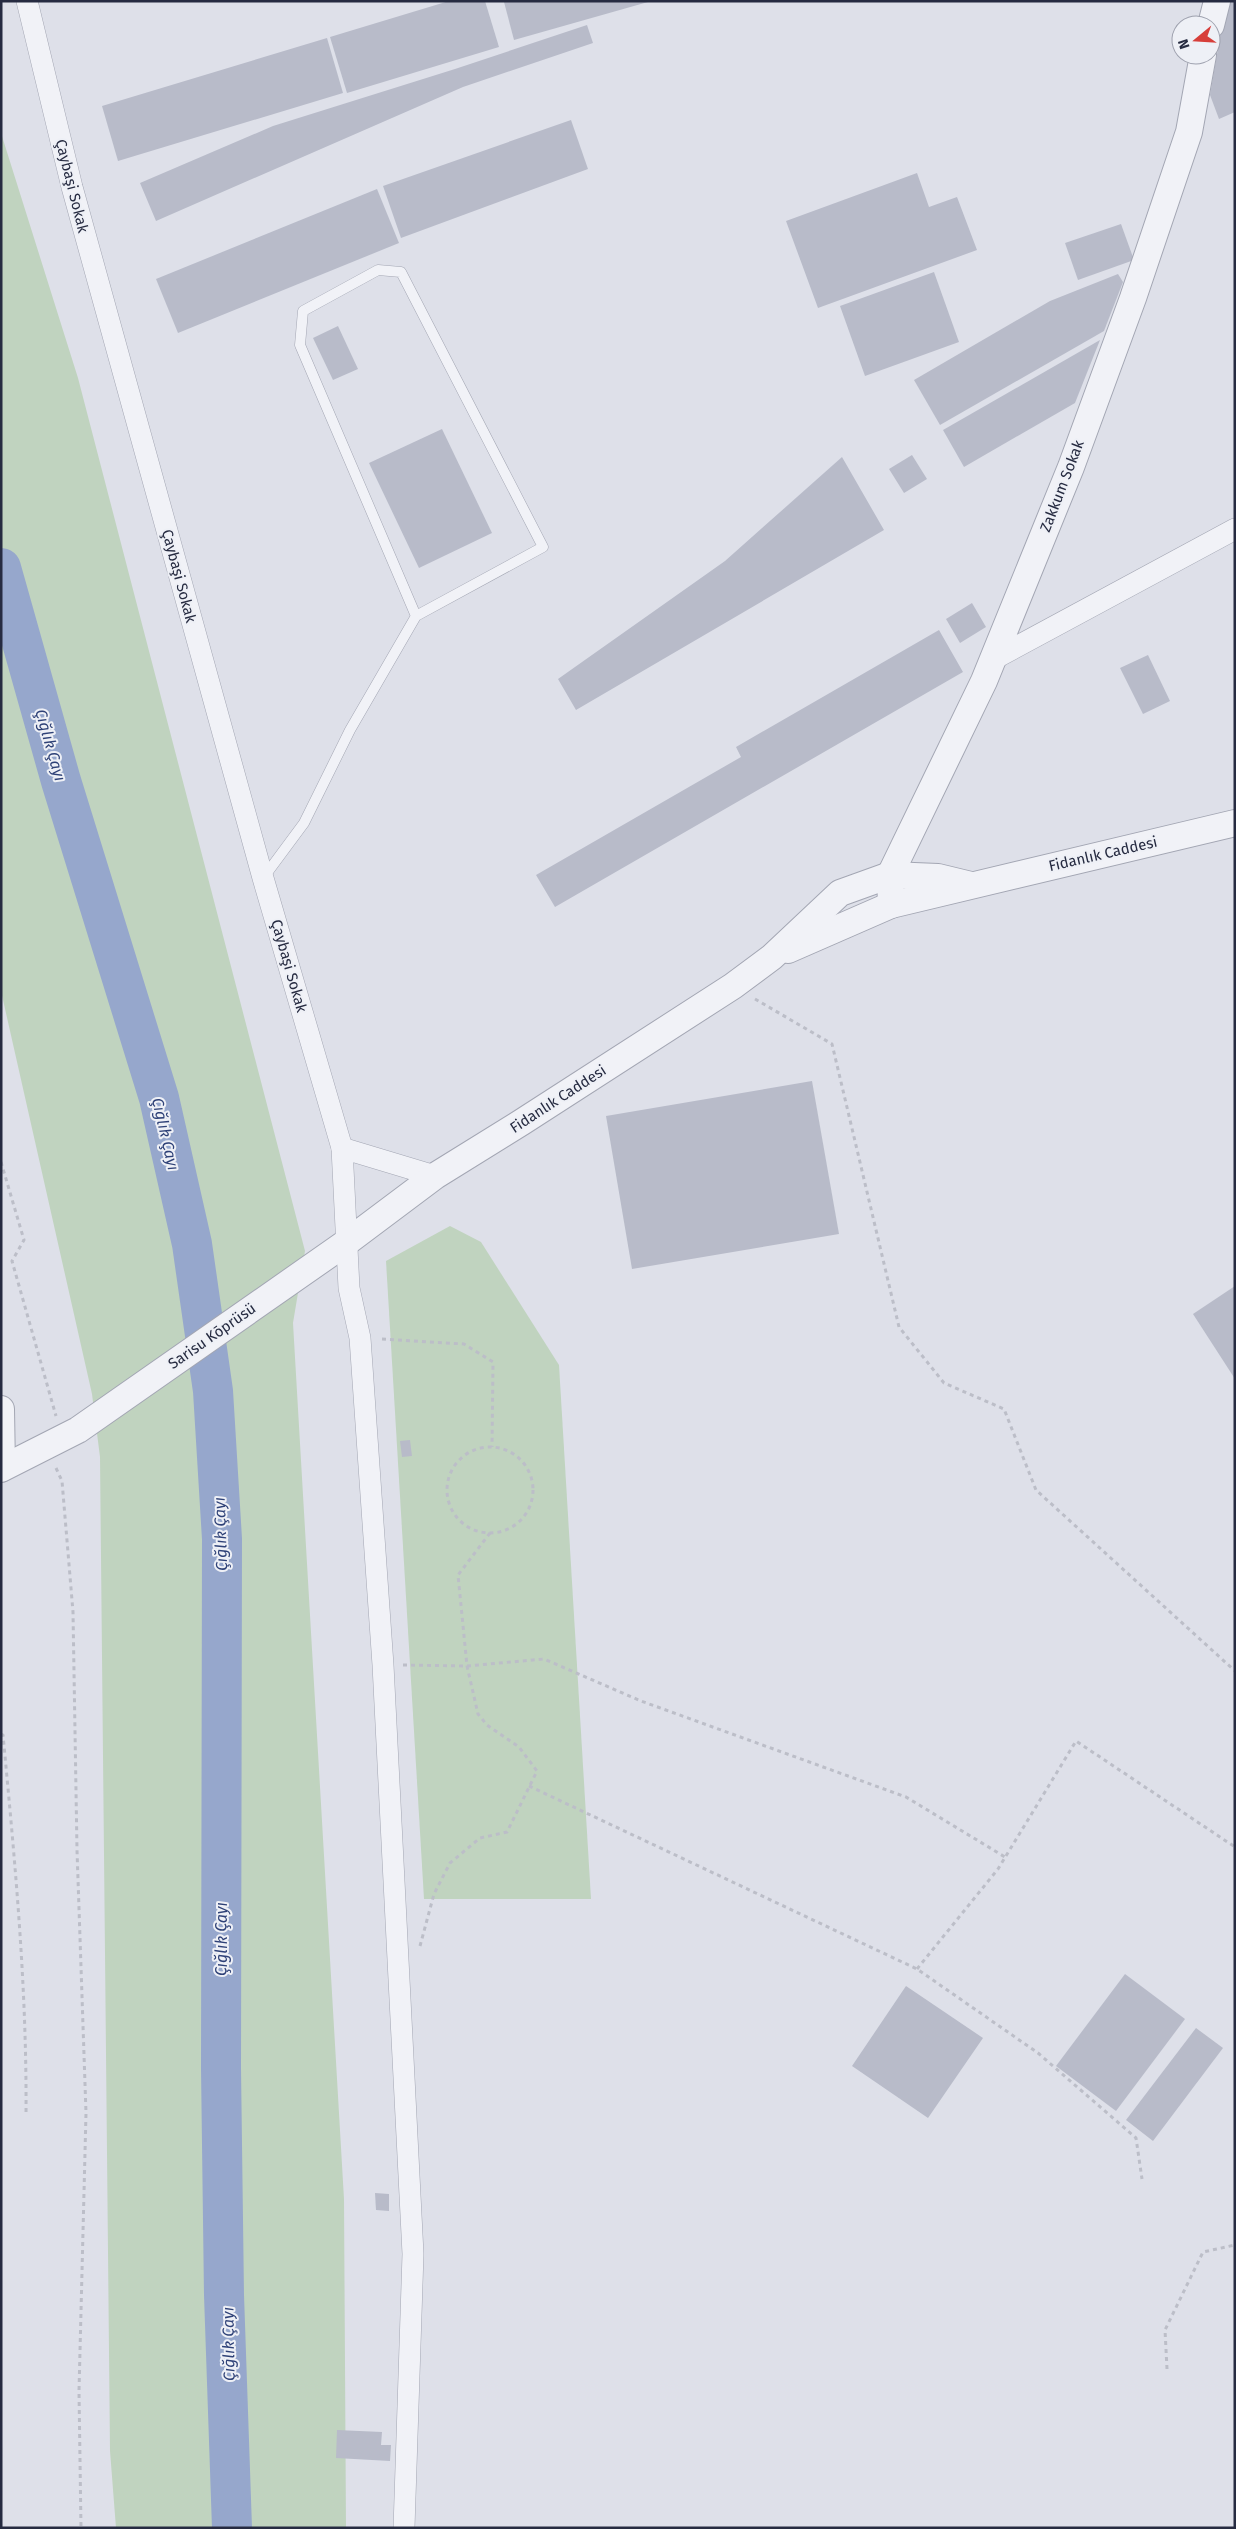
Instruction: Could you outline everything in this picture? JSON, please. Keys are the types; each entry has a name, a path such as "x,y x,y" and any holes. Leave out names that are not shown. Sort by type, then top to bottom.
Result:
{"street":[{"name":"Çaybaşi Sokak","path":"27,1 72,187 263,878 342,1148 349,1288 360,1338 383,1665 413,2254 404,2528"},
{"path":"1213,15 1216,1"},
{"name":"Zakkum Sokak","path":"891,905 890,875 992,660 1071,467 1133,298 1189,132 1201,65"},
{"path":"992,660 1235,529"},
{"name":"Fidanlık Caddesi","path":"772,957 891,905 1235,823"},
{"name":"Fidanlık Caddesi","path":"347,1242 435,1176 733,986 772,957 840,893 890,875 938,877 971,885"},
{"path":"342,1148 435,1176"},
{"name":"Sarisu Kōprüsü","path":"2,1469 63,1437 347,1242"},
{"path":"1,1409 2,1469"}],"lane":[{"path":"263,878 304,822 350,730 416,616 543,547 401,272 378,270 303,311 300,346 416,616"}],"path":[{"path":"733,986 832,1044 899,1327 944,1383 1004,1408 1036,1490 1235,1671"},
{"path":"1,1162 24,1240 12,1261 63,1437 62,1481 73,1612 77,1850 86,2113 79,2391 81,2528"},
{"path":"360,1338 464,1344 493,1362 492,1448"},
{"path":"492,1448 506,1451 519,1459 528,1470 533,1484 532,1499 527,1513 511,1527 490,1533 477,1531 465,1525 455,1515 449,1503 448,1489 450,1476 457,1464 467,1455 479,1449 492,1448"},
{"path":"417,1952 434,1894 450,1863 480,1838 508,1832 537,1771 519,1747 487,1725 478,1714 467,1666 458,1575 490,1533"},
{"path":"383,1665 467,1666 544,1659 641,1701 906,1797 1006,1857"},
{"path":"1,1734 3,1735 16,1873 26,2031 26,2115"},
{"path":"917,1969 998,1869 1076,1741 1235,1847"},
{"path":"529,1786 917,1969 1038,2053 1136,2138 1142,2179"},
{"path":"1167,2369 1165,2330 1203,2252 1235,2245"}],"green space":[{"path":"1,133 78,378 305,1251 293,1323 344,2199 346,2528 116,2528 110,2451 100,1457 92,1394 1,991"},
{"path":"450,1226 481,1242 559,1365 591,1899 424,1899 386,1261"}],"building":[{"path":"449,1 485,1 499,47 347,93 330,37"},
{"path":"1226,1 1235,1 1235,112 1219,119 1210,95 1215,65 1221,65 1221,30"},
{"path":"504,2 648,2 514,40"},
{"path":"587,25 593,43 463,87 156,221 140,183 273,126"},
{"path":"327,38 343,93 118,161 102,106"},
{"path":"571,120 588,169 401,238 383,186"},
{"path":"917,173 929,207 957,197 977,250 818,308 786,221"},
{"path":"377,189 399,243 178,333 156,279"},
{"path":"1121,224 1134,260 1078,280 1065,243"},
{"path":"934,272 959,342 865,376 840,306"},
{"path":"1118,274 1123,282 1104,331 940,425 914,380 1050,301"},
{"path":"338,326 358,369 333,380 313,338"},
{"path":"1100,340 1075,403 964,467 943,430"},
{"path":"442,429 492,533 419,568 369,463"},
{"path":"912,455 927,479 904,493 889,469"},
{"path":"842,457 884,530 576,710 558,679 725,561"},
{"path":"972,603 986,627 960,643 946,619"},
{"path":"939,630 963,672 555,907 536,875 741,757 736,747"},
{"path":"1148,655 1170,701 1143,714 1120,668"},
{"path":"812,1081 839,1234 632,1269 606,1116"},
{"path":"1235,1286 1235,1379 1193,1314"},
{"path":"410,1440 412,1456 402,1457 400,1441"},
{"path":"1125,1974 1185,2019 1116,2111 1056,2066"},
{"path":"906,1986 983,2038 928,2118 852,2066"},
{"path":"1196,2028 1223,2048 1153,2141 1126,2120"},
{"path":"375,2193 389,2194 389,2211 376,2210"},
{"path":"337,2430 382,2432 381,2445 391,2445 390,2461 336,2458"}],"waterway":[{"name":"Çığlık Çayı","path":"1,568 61,781 159,1098 192,1244 213,1391 222,1539 221,2068 224,2295 232,2528"}]}
